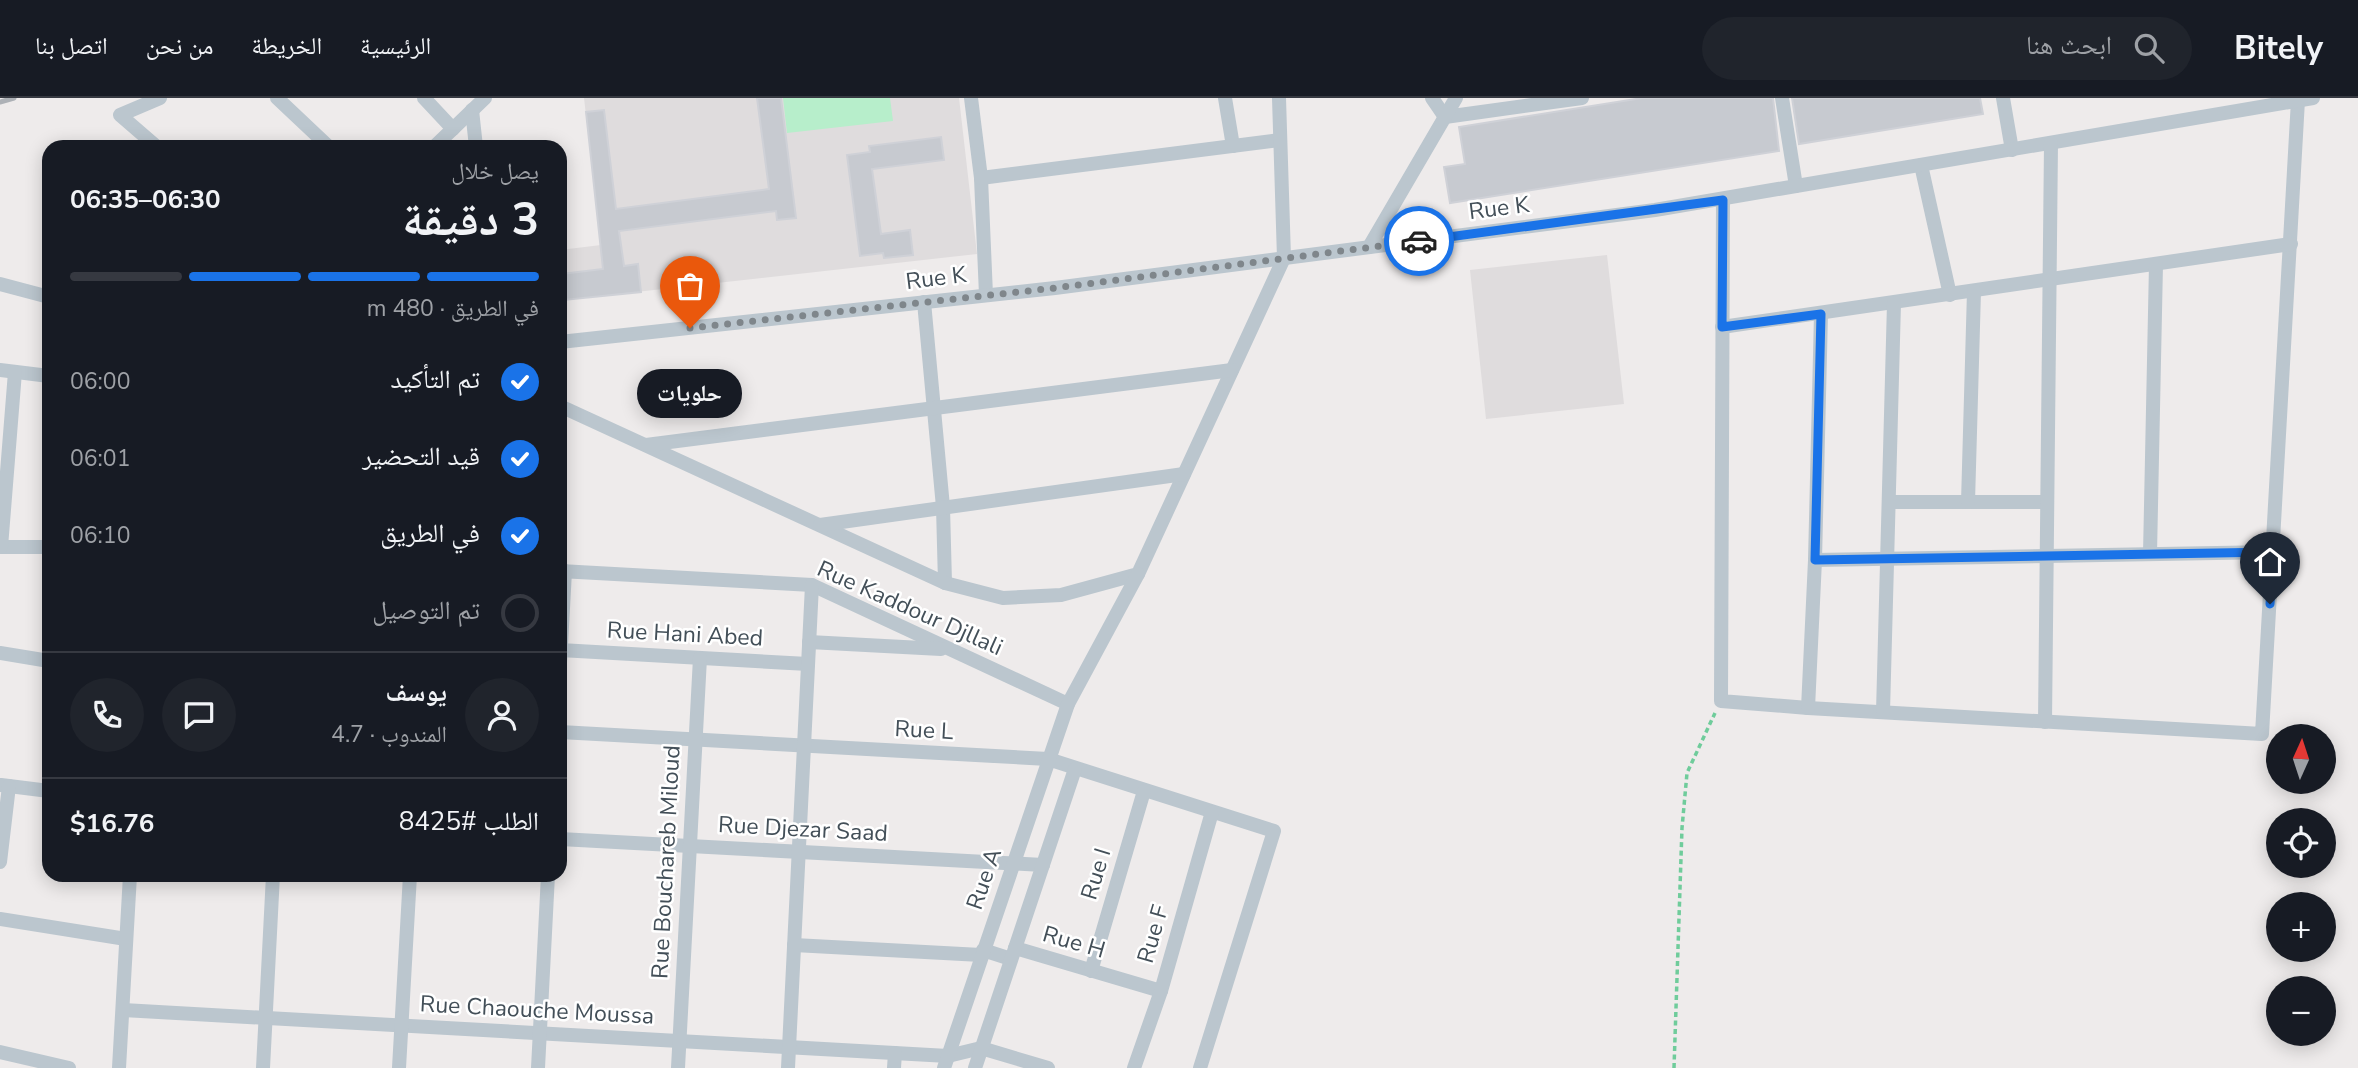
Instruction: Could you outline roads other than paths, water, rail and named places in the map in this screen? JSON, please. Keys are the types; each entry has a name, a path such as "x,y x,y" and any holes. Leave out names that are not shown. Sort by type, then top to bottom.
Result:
{"street":[{"path":"150,140 120,115 160,98"},
{"path":"277,98 322,140"},
{"path":"424,98 453,129"},
{"path":"441,140 485,98"},
{"path":"971,98 981,178 986,295"},
{"path":"1225,98 1233,146"},
{"path":"1279,98 1284,258"},
{"path":"1432,98 1445,117"},
{"path":"1369,247 1456,98"},
{"path":"1445,117 1582,98"},
{"path":"1782,98 1796,186"},
{"path":"2003,98 2012,150"},
{"path":"1723,200 1721,701 2262,734 2291,244 2296,100"},
{"name":"Rue K","path":"567,341 986,295 1723,200 2296,100"},
{"path":"472,110 476,140"},
{"path":"981,178 1280,140"},
{"path":"2045,722 2051,143"},
{"path":"1921,165 1950,295"},
{"path":"1722,327 2291,244"},
{"name":"Rue A","path":"946,1062 1068,704 1138,574 1284,258"},
{"path":"2150,554 2156,264"},
{"path":"0,284 42,295"},
{"path":"1968,502 1974,291"},
{"path":"924,302 943,507 945,583"},
{"path":"1883,712 1894,303"},
{"path":"1808,708 1815,560 1821,314"},
{"path":"644,445 1232,370"},
{"path":"42,375 7,371 1,547 42,547"},
{"path":"567,409 945,583 1003,598 1060,595 1138,574"},
{"path":"818,525 1184,474"},
{"path":"1889,502 2047,502"},
{"path":"1815,560 2273,552"},
{"name":"Rue Kaddour Djllali","path":"567,571 812,584 1068,704"},
{"path":"788,1068 812,584"},
{"path":"809,642 955,650"},
{"name":"Rue Hani Abed","path":"567,650 808,664"},
{"path":"0,653 42,660"},
{"name":"Rue Bouchareb Miloud","path":"678,1068 700,658"},
{"name":"Rue L","path":"567,732 1048,759 1274,831 1200,1068"},
{"path":"975,1068 1075,769"},
{"path":"0,862 5,785 42,791"},
{"name":"Rue I","path":"1091,971 1144,791"},
{"name":"Rue F","path":"1134,1068 1161,991 1212,812"},
{"name":"Rue Djezar Saad","path":"567,839 1043,865"},
{"path":"120,1068 130,882"},
{"path":"263,1068 273,882"},
{"path":"399,1068 410,882"},
{"path":"538,1068 548,882"},
{"path":"0,919 127,939"},
{"name":"Rue H","path":"794,945 1013,954 1091,971 1161,991"},
{"name":"Rue Chaouche Moussa","path":"122,1010 895,1053 946,1062 981,1048"},
{"path":"981,1048 1048,1068"},
{"path":"0,1052 69,1068"},
{"path":"894,1068 895,1053"}],"railway":[{"path":"0,102 14,98"}],"place":[{"name":"حلويات","path":"690,328"}]}
